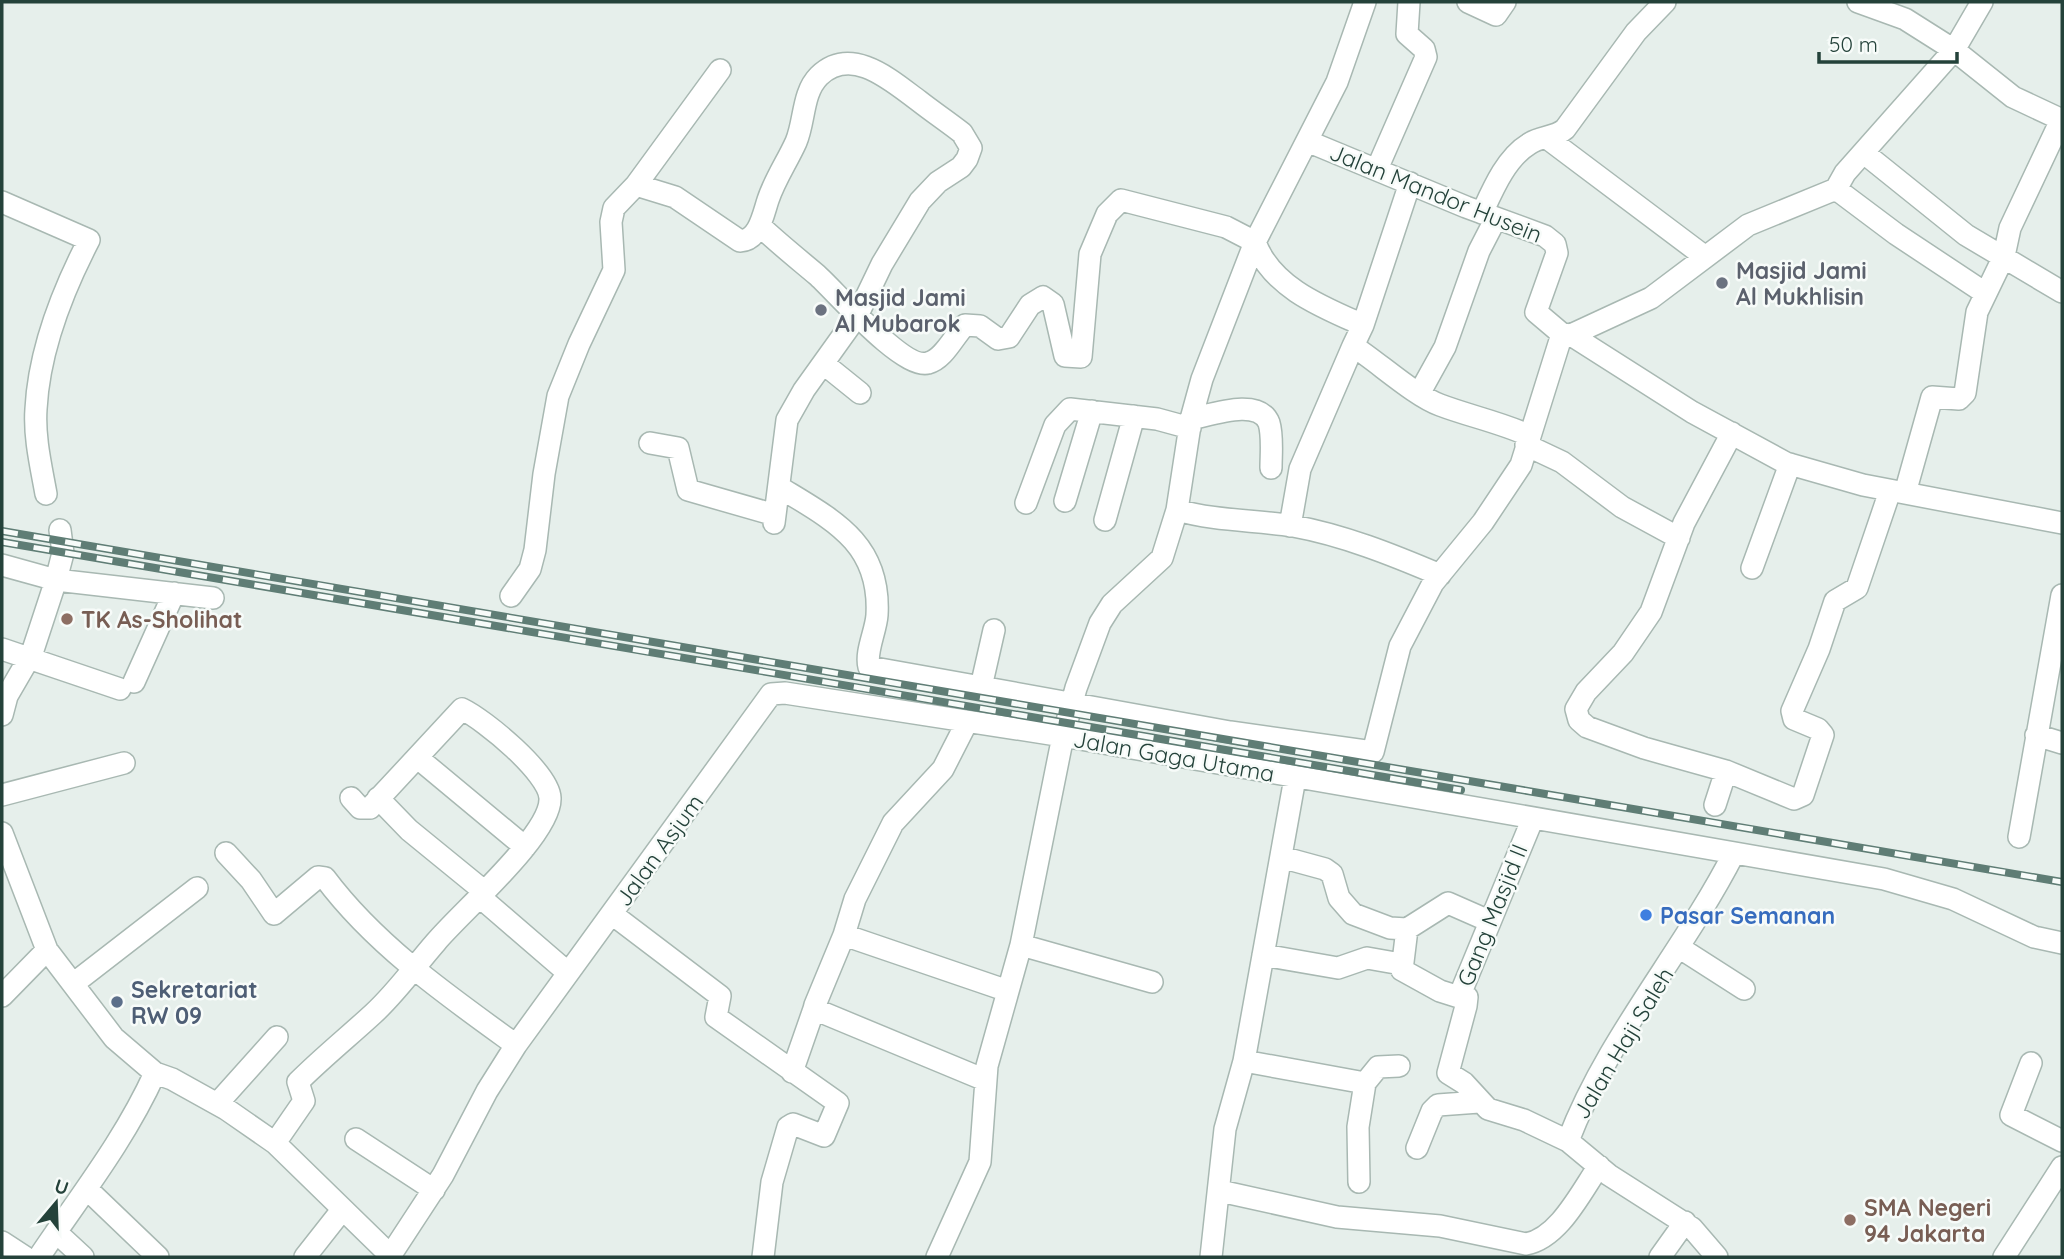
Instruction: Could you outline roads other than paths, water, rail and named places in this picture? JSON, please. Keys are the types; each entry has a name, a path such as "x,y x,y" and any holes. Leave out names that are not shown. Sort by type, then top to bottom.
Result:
{"street":[{"name":"Jalan Mandor Husein","path":"1063,736 1070,704 1100,623 1112,604 1162,558 1177,510 1191,423 1202,379 1255,242 1337,82 1365,2"},
{"path":"1377,169 1426,57 1424,49 1407,34 1405,26 1409,2"},
{"path":"1468,2 1496,15 1504,2"},
{"path":"1419,394 1446,347 1489,215 1511,161 1529,143 1565,129 1636,32 1665,2"},
{"path":"1732,433 1679,538 1651,612 1623,653 1581,698 1576,714 1587,727 1644,748 1726,771 1794,799 1803,795 1823,735 1794,719 1792,711 1819,649 1835,601 1857,588 1897,492 1931,397 1959,399 1965,393 1977,312 2004,256 2010,228 2062,120 2013,97 1954,50 1905,19 1858,2"},
{"path":"779,487 831,519 849,534 865,554 873,575 877,598 869,667 1230,732 1373,752 1400,646 1440,575 1483,522 1521,465 1527,440 1566,334 1651,298 1748,225 1836,188 1845,173 1954,50 1982,2"},
{"path":"636,185 675,197 740,242 750,239 760,226 782,166 797,141 810,91 820,76 838,66 859,66 883,72 962,133 971,148 961,167 938,182 920,201 898,243 882,264 857,316 787,420 775,519 688,490 678,448 650,443"},
{"path":"511,596 530,569 535,550 544,474 558,396 614,270 611,222 614,208 636,185 720,71"},
{"path":"1547,138 1704,256"},
{"name":"Jalan Mandor Husein","path":"1307,141 1545,236 1555,244 1557,253 1536,312 1566,334"},
{"path":"1864,153 1965,234 2062,292"},
{"path":"1290,526 1300,469 1363,325 1410,183"},
{"path":"1836,188 1896,234 1985,293"},
{"path":"2,202 89,240 60,300 46,351 36,408 37,442 46,494"},
{"path":"760,226 817,275 857,316 902,353 920,363 928,363 942,353 965,325 980,326 999,339 1009,337 1035,300 1046,297 1053,304 1063,354 1069,359 1078,358 1083,352 1086,276 1090,254 1107,214 1115,203 1132,202 1226,227 1255,242 1261,260 1288,284 1318,305 1363,325"},
{"path":"1566,334 1692,412 1790,464 1897,492 2062,523"},
{"path":"1353,346 1419,394 1440,405 1477,415 1527,440 1622,507 1679,538"},
{"path":"824,364 860,393"},
{"path":"1026,503 1055,425 1070,408 1191,423 1248,409 1258,411 1269,424 1271,468"},
{"path":"1065,502 1092,411"},
{"path":"1105,520 1134,416"},
{"path":"1752,568 1790,464"},
{"path":"1177,510 1227,521 1290,526 1343,539 1440,575"},
{"path":"2,715 7,696 29,659 56,580 63,553 60,530"},
{"path":"2,565 56,580 213,598"},
{"path":"2,649 29,659 127,685 174,593"},
{"path":"2019,836 2062,595"},
{"path":"981,687 994,630"},
{"name":"Jalan Asjum","path":"385,1255 434,1190 516,1045 771,694 785,693 1063,736"},
{"path":"275,1143 304,1101 298,1082 334,1046 373,1014 416,968 436,941 525,847 545,815 550,800 548,785 526,760 464,709 419,758 366,809 351,799"},
{"path":"792,1072 855,899 893,822 943,769 967,722"},
{"path":"2036,735 2062,743"},
{"name":"Jalan Gaga Utama","path":"937,1257 980,1162 985,1080 1021,945 1063,736 1884,879 1953,899 2034,937 2062,943"},
{"path":"419,758 525,847"},
{"path":"2,795 124,763"},
{"path":"1715,805 1726,771"},
{"path":"1211,1257 1225,1129 1244,1060 1296,778"},
{"path":"378,798 409,831 567,972"},
{"name":"Gang Masjid II","path":"1533,818 1459,997 1467,997 1466,1006 1448,1073 1468,1087 1488,1109 1524,1120 1568,1141"},
{"path":"2,833 47,950 114,1038 155,1073 172,1079 217,1104 275,1143 385,1255"},
{"path":"226,853 274,914 317,877 325,878 344,903 416,968 516,1045"},
{"name":"Jalan Haji Saleh","path":"1717,1257 1685,1222 1599,1166 1568,1141 1579,1111 1707,907 1734,853"},
{"path":"1281,857 1317,865 1332,874 1336,892 1353,914 1390,928 1407,929 1448,903 1489,921"},
{"path":"73,984 197,888"},
{"path":"612,914 720,996 716,1017 838,1105 824,1136 793,1124 788,1127 772,1182 763,1257"},
{"path":"1407,929 1401,964 1407,975 1459,997"},
{"path":"844,935 1009,991"},
{"path":"1021,945 1152,982"},
{"path":"1680,948 1744,989"},
{"path":"2,996 47,950"},
{"path":"1264,955 1338,968 1367,958 1401,964"},
{"path":"814,1009 985,1080"},
{"path":"217,1104 277,1037"},
{"path":"1244,1060 1365,1083"},
{"path":"2031,1063 2011,1115 2062,1141"},
{"path":"1359,1182 1358,1127 1365,1083 1378,1067 1399,1066"},
{"path":"39,1257 88,1190 135,1118 155,1073"},
{"path":"1417,1148 1432,1111 1438,1105 1479,1102"},
{"path":"356,1139 434,1190"},
{"path":"1220,1191 1337,1217 1440,1226 1524,1251 1555,1227 1599,1166"},
{"path":"2004,1257 2062,1167"},
{"path":"88,1190 158,1257"},
{"path":"305,1257 342,1210"},
{"path":"1660,1257 1685,1222"},
{"path":"56,1232 83,1257"},
{"path":"2,1242 25,1257"}],"railway":[{"path":"2,531 2062,882"},
{"path":"2,542 1461,790"}],"place":[{"name":"Masjid Jami Al Mukhlisin","path":"1722,283"},
{"name":"Masjid Jami Al Mubarok","path":"821,310"},
{"name":"TK As-Sholihat","path":"67,619"},
{"name":"Pasar Semanan","path":"1646,915"},
{"name":"Sekretariat RW 09","path":"117,1002"},
{"name":"SMA Negeri 94 Jakarta","path":"1850,1220"}]}
